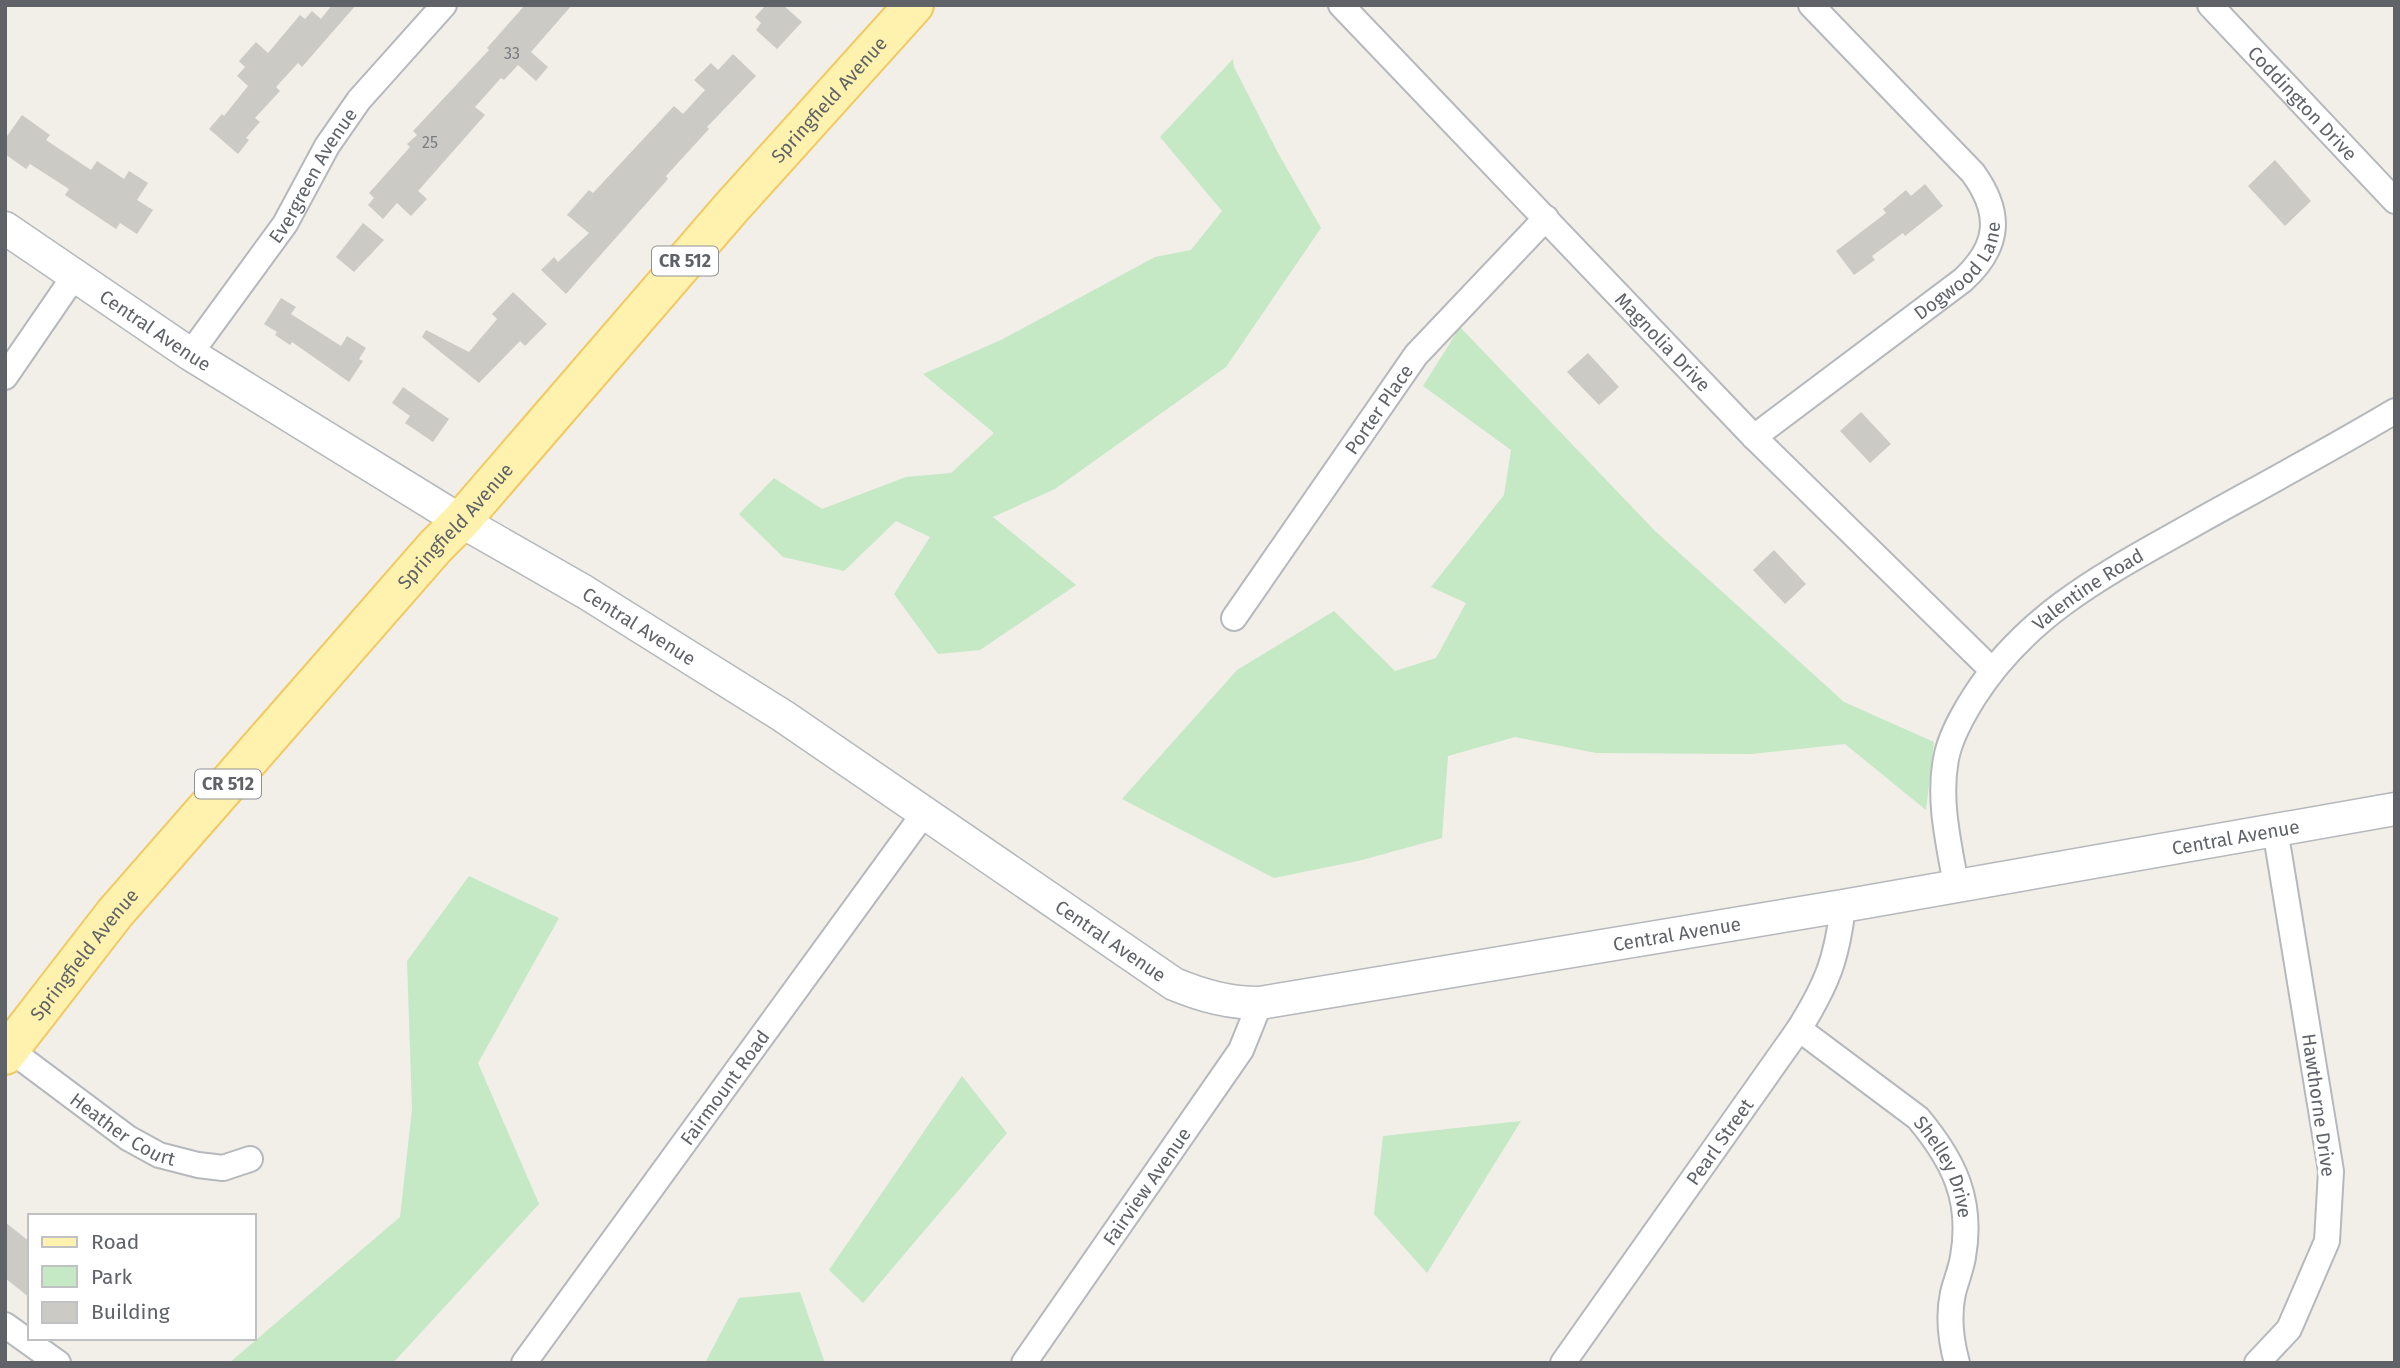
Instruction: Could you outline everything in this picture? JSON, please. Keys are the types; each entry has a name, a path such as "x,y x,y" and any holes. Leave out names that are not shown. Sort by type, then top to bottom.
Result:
{"main road":[{"name":"Springfield Avenue","path":"7,1052 115,913 435,547 461,521 731,208 914,5"}],"street":[{"name":"Evergreen Avenue","path":"190,354 285,224 327,146 359,100 444,5"},
{"name":"Magnolia Drive","path":"1341,5 1754,436 1992,670"},
{"name":"Dogwood Lane","path":"1754,436 1963,280 1979,265 1989,246 1994,225 1989,197 1973,173 1812,5"},
{"name":"Coddington Drive","path":"2210,5 2392,193"},
{"name":"Porter Place","path":"1234,618 1416,355 1546,218"},
{"name":"Central Avenue","path":"5,228 190,354 461,521 585,592 783,716 1174,984 1219,1000 1260,1003 1843,906 2395,809"},
{"path":"5,377 75,275"},
{"name":"Valentine Road","path":"1956,885 1945,818 1943,784 1946,758 1964,714 1992,670 2021,638 2072,595 2395,411"},
{"name":"Fairmount Road","path":"524,1363 925,812"},
{"name":"Hawthorne Drive","path":"2258,1363 2289,1329 2327,1241 2332,1171 2275,829"},
{"name":"Pearl Street","path":"1563,1363 1799,1029 1831,971 1843,906"},
{"name":"Fairview Avenue","path":"1024,1363 1241,1050 1260,1003"},
{"name":"Shelley Drive","path":"1799,1029 1918,1118 1956,1173 1962,1194 1966,1238 1951,1315 1957,1363"},
{"name":"Heather Court","path":"7,1052 128,1138 159,1155 223,1168 250,1159"},
{"path":"5,1325 58,1363"}],"green space":[{"path":"1233,59 1234,67 1278,153 1321,228 1226,367 1055,489 993,517 1076,585 980,650 938,654 894,594 930,537 896,521 844,571 783,557 739,514 774,478 822,509 906,477 951,473 994,433 923,374 1001,340 1155,257 1191,250 1222,211 1160,137"},
{"path":"1460,327 1655,531 1844,702 1934,742 1926,810 1845,744 1751,754 1596,753 1515,737 1448,756 1442,838 1362,860 1274,878 1122,799 1237,670 1334,611 1395,671 1436,658 1466,603 1431,587 1504,495 1511,450 1423,386"},
{"path":"469,876 559,918 478,1063 539,1204 393,1363 229,1363 400,1217 412,1109 407,961"},
{"path":"962,1076 1007,1133 863,1303 829,1270"},
{"path":"1521,1121 1427,1273 1374,1214 1383,1136"},
{"path":"800,1292 825,1363 705,1363 739,1298"}],"building":[{"path":"332,5 356,5 302,67 298,63 276,87 280,91 255,118 260,122 246,138 249,140 238,154 209,129 222,114 224,116 248,86 237,76 245,67 239,61 256,42 268,53 300,15 305,19 312,11 321,19"},
{"path":"525,5 572,5 531,52 548,67 536,81 518,65 504,80 501,78 475,107 485,115 418,191 427,199 411,216 397,203 383,219 368,205 374,198 369,193 410,147 407,144 417,135 413,131 489,50 487,48"},
{"path":"766,5 783,5 802,22 777,49 756,30 761,23 755,17"},
{"path":"733,54 756,76 707,127 709,129 666,176 668,179 566,294 541,270 554,257 558,262 589,233 567,215 589,190 593,193 674,106 683,114 705,90 694,80 711,63 718,70"},
{"path":"22,115 50,135 46,140 91,170 97,161 124,179 129,171 148,183 137,200 153,210 137,234 120,223 116,229 65,195 69,189 30,164 26,169 5,154 5,139"},
{"path":"2275,160 2311,201 2285,226 2248,186"},
{"path":"1925,184 1943,206 1905,236 1903,233 1872,256 1875,260 1854,275 1836,251 1886,213 1883,209 1906,190 1911,196"},
{"path":"363,223 384,240 354,272 336,257"},
{"path":"513,292 547,324 525,346 520,341 479,383 422,337 426,330 469,352 497,319 492,314"},
{"path":"281,298 296,307 291,314 341,346 347,336 366,348 359,359 363,361 349,382 292,342 290,345 275,335 277,332 264,324"},
{"path":"1588,353 1619,387 1599,405 1567,372"},
{"path":"403,387 449,419 433,442 405,423 410,416 392,403"},
{"path":"1861,412 1891,444 1870,463 1840,431"},
{"path":"1774,550 1806,584 1785,604 1753,570"},
{"path":"5,1222 28,1240 28,1296 5,1278"}]}
